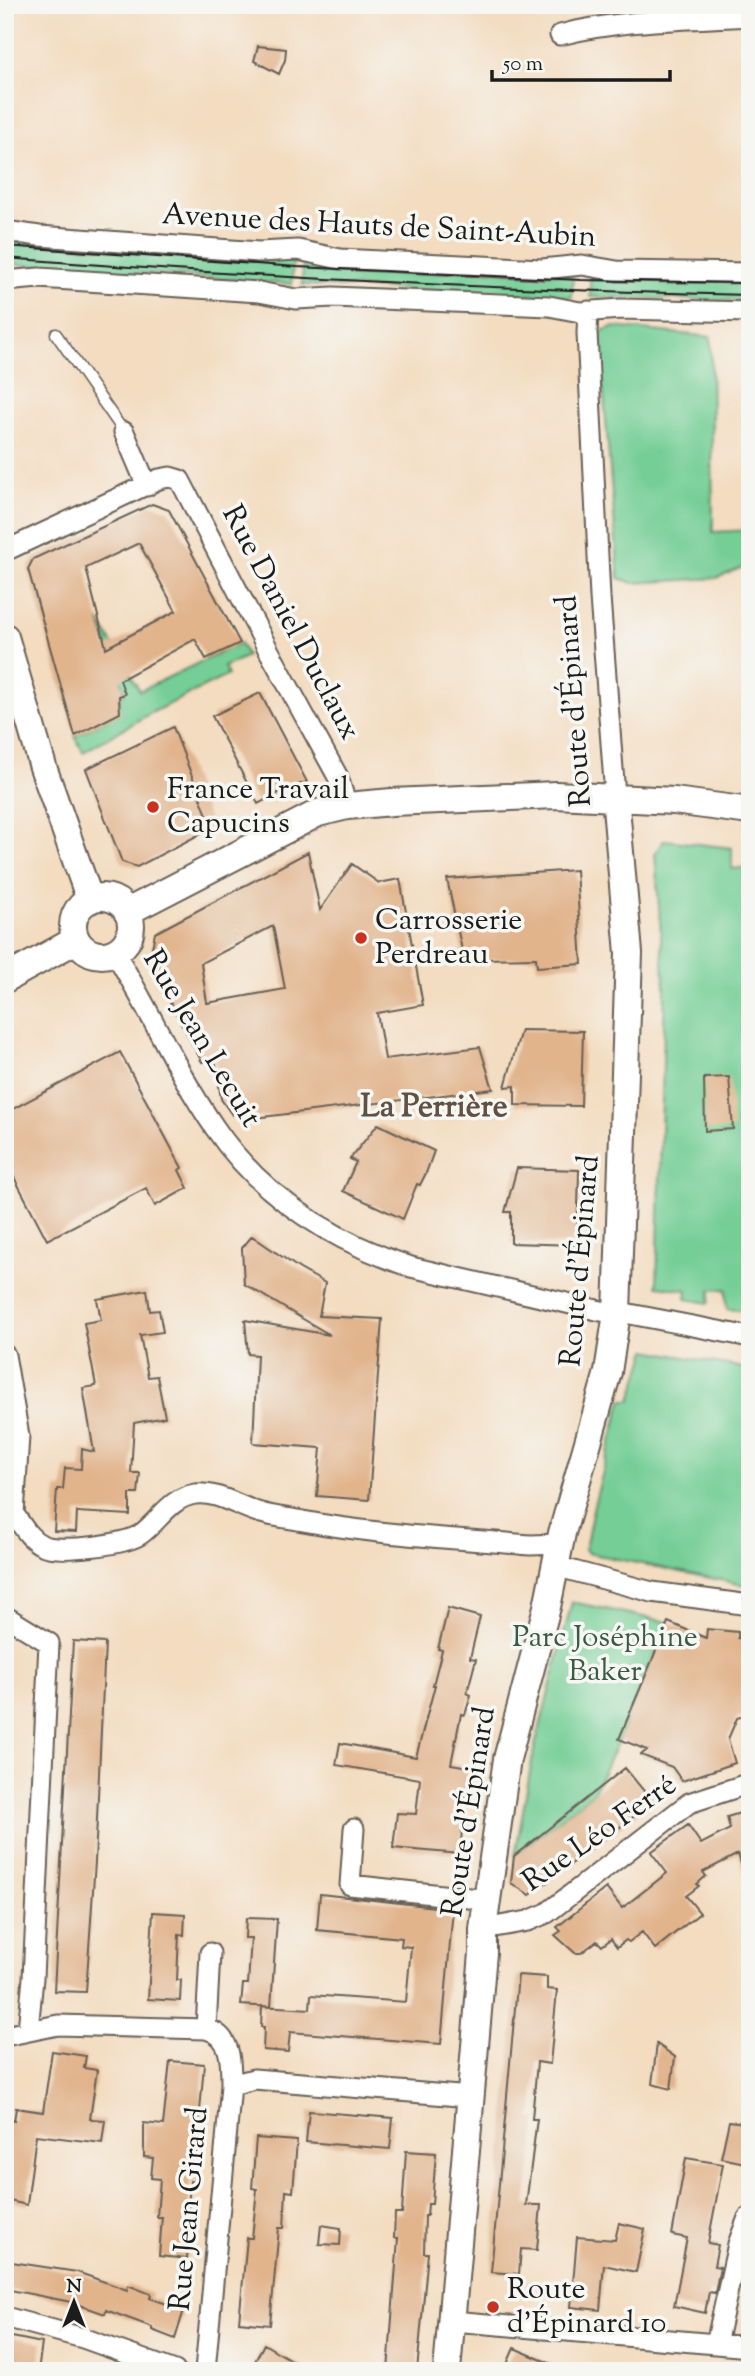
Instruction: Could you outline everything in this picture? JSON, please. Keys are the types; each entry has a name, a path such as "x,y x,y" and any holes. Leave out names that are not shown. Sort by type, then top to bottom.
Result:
{"main road":[{"path":"5,637 40,758 90,900"},
{"path":"127,912 318,813 347,806 556,795 615,796 750,811"},
{"name":"Route d'Épinard","path":"447,2371 483,1954 483,1928 507,1759 557,1555 608,1372 617,1313 629,953 615,796"},
{"path":"107,898 122,905 127,912 131,921 128,940 115,953 97,955 81,947 76,940 73,922 76,913 90,900 107,898"},
{"path":"5,979 76,940"}],"street":[{"path":"560,35 586,28 750,16"},
{"name":"Avenue des Hauts de Saint-Aubin","path":"5,231 38,236 260,252 298,250 340,259 542,269 582,265 617,271 750,273"},
{"path":"5,281 39,278 260,292 296,299 360,298 549,306 588,311 621,309 750,312"},
{"name":"Route d'Épinard","path":"588,311 586,333 600,597 615,796"},
{"path":"5,551 147,486 124,432"},
{"name":"Rue Daniel Duclaux","path":"147,486 170,477 180,480 338,778 347,806"},
{"name":"Rue Jean Lecuit","path":"115,953 217,1131 256,1176 301,1214 354,1245 411,1267 589,1309 750,1338"},
{"path":"5,1355 19,1436 10,1514 43,1546 66,1549 122,1541 138,1536 180,1498 213,1494 262,1514 338,1528 530,1545 652,1592 750,1605"},
{"path":"5,1616 49,1643 33,1978 28,2030"},
{"name":"Rue Léo Ferré","path":"483,1928 528,1921 547,1913 689,1802 750,1783"},
{"path":"354,1829 350,1885 488,1900"},
{"path":"206,2029 211,1953"},
{"path":"5,2036 58,2025 216,2031 230,2054 231,2085"},
{"name":"Rue Jean Girard","path":"205,2371 231,2085 254,2079 471,2097"},
{"path":"716,2344 738,2244 748,2218"},
{"path":"5,2317 83,2338 175,2371"},
{"path":"453,2321 750,2347"}],"lane":[{"path":"56,334 124,432"}],"green space":[{"path":"10,241 293,261 292,284 12,264"},
{"path":"303,262 573,274 572,297 302,285"},
{"path":"590,274 750,278 750,301 590,297"},
{"path":"613,327 711,337 713,532 750,530 750,564 717,578 633,583 619,578 599,337 604,330"},
{"path":"99,620 140,691 240,643 247,656 224,667 228,675 151,713 83,752 75,736 119,713 119,696 125,694"},
{"path":"664,840 732,848 732,869 750,867 750,1311 727,1309 726,1289 711,1290 709,1303 686,1299 687,1290 657,1286 665,989 655,853"},
{"path":"647,1350 750,1369 750,1586 588,1553 585,1549 622,1400 631,1400"},
{"name":"Parc Joséphine Baker","path":"572,1602 668,1622 619,1739 593,1793 515,1855 534,1750"}],"building":[{"path":"258,46 286,49 279,74 254,61"},
{"path":"152,504 169,510 240,643 206,659 195,639 120,680 125,694 119,696 120,713 75,736 28,569 33,559","holes":["139,543 176,611 106,648 86,568"]},
{"path":"260,693 307,782 284,790 258,804 212,716"},
{"path":"173,727 212,828 137,867 122,862 86,769"},
{"path":"308,852 320,910 352,864 379,883 400,879 423,1005 377,1013 385,1059 480,1047 493,1089 246,1119 239,1109 232,1115 221,1099 215,1059 202,1062 149,963 155,933","holes":["273,926 285,989 207,1003 201,963"]},
{"path":"576,870 582,964 537,967 536,958 483,959 482,955 463,955 447,879"},
{"path":"521,1030 583,1031 581,1106 515,1105 515,1086 505,1087"},
{"path":"120,1052 182,1168 179,1170 188,1188 155,1206 146,1188 47,1240 5,1160 5,1113"},
{"path":"729,1077 733,1129 705,1131 704,1078"},
{"path":"378,1124 434,1151 403,1219 343,1191 356,1162 350,1159"},
{"path":"517,1168 579,1170 577,1245 511,1243 511,1212 505,1212"},
{"path":"252,1236 325,1283 319,1316 382,1319 369,1500 317,1496 321,1448 253,1443 257,1355 248,1354 245,1320 330,1335 244,1284 242,1248"},
{"path":"147,1290 150,1311 159,1310 163,1332 140,1335 148,1377 157,1376 165,1417 134,1423 131,1473 140,1473 138,1494 130,1494 130,1515 77,1512 76,1532 54,1531 57,1489 63,1489 65,1468 81,1469 82,1449 94,1452 83,1388 96,1386 84,1323 101,1320 97,1299"},
{"path":"448,1608 480,1617 470,1658 476,1659 467,1693 471,1695 465,1715 461,1714 451,1764 475,1768 469,1795 465,1794 460,1854 393,1848 397,1813 416,1814 420,1779 336,1765 340,1743 416,1757 435,1685 442,1650 438,1649"},
{"path":"668,1622 706,1638 707,1629 738,1632 738,1638 750,1639 750,1714 737,1718 728,1739 735,1763 682,1781 672,1767 641,1755 647,1750 619,1739"},
{"path":"73,1641 105,1643 86,1992 54,1991"},
{"path":"625,1768 653,1802 530,1895 511,1883 514,1856"},
{"path":"750,1810 750,1876 745,1877 738,1854 703,1872 706,1876 697,1884 699,1886 686,1896 700,1913 655,1949 642,1932 617,1947 611,1939 602,1946 597,1941 581,1953 575,1953 555,1935 561,1931 557,1927 606,1888 622,1908 667,1873 651,1852 688,1825 701,1844 730,1829 727,1817"},
{"path":"320,1894 453,1909 441,2044 290,2032 288,2052 263,2050 262,2006 310,2009 311,1995 406,2002 411,1947 401,1946 402,1938 317,1930"},
{"path":"153,1912 185,1914 184,1935 179,1934 177,1980 181,1980 180,2001 148,1999"},
{"path":"246,1918 277,1919 271,2007 241,2005 243,1984 248,1984 251,1938 245,1938"},
{"path":"518,1975 547,1977 547,1989 557,1990 550,2064 537,2062 532,2119 537,2119 526,2205 541,2205 537,2250 521,2249 519,2274 491,2272"},
{"path":"657,2044 675,2057 671,2089 652,2084"},
{"path":"52,2051 86,2056 84,2068 97,2070 90,2119 105,2120 102,2143 36,2135 27,2205 5,2200 5,2119 14,2121 16,2108 43,2112"},
{"path":"170,2061 204,2064 194,2182 190,2181 187,2259 159,2256 162,2217 157,2217 160,2179 151,2178 153,2158 144,2157 144,2123 163,2125"},
{"path":"309,2111 393,2118 390,2149 306,2142"},
{"path":"729,2121 750,2124 750,2164 721,2158"},
{"path":"256,2138 297,2141 293,2192 286,2191 284,2228 279,2228 270,2325 239,2322 247,2238 252,2238 257,2189 252,2188"},
{"path":"406,2151 436,2153 432,2204 428,2204 425,2216 424,2253 428,2253 417,2371 388,2371 398,2238 394,2238 395,2213 402,2213"},
{"path":"686,2158 723,2164 708,2243 718,2245 714,2266 720,2267 715,2293 709,2292 705,2313 674,2306 687,2238 672,2235"},
{"path":"619,2223 645,2229 636,2272 604,2265 600,2310 571,2307 577,2237 615,2240"},
{"path":"321,2225 341,2228 340,2245 319,2244"},
{"path":"5,2261 77,2272 127,2290 128,2285 151,2294 150,2298 184,2310 175,2339 152,2330 152,2327 106,2310 105,2314 71,2302 5,2289"},
{"path":"12,2337 42,2343 38,2371 6,2364"},
{"path":"264,2344 279,2353 310,2371 250,2371"},
{"path":"514,2348 568,2371 504,2371"}],"tram line":[{"path":"5,246 297,267 581,280 750,283"},
{"path":"5,258 377,282 750,295"}],"place":[{"name":"France Travail Capucins","path":"153,807"},
{"name":"Carrosserie Perdreau","path":"361,938"},
{"name":"Route d’Épinard 10","path":"493,2307"}],"district":[{"name":"La Perrière","path":"434,1108"}]}
